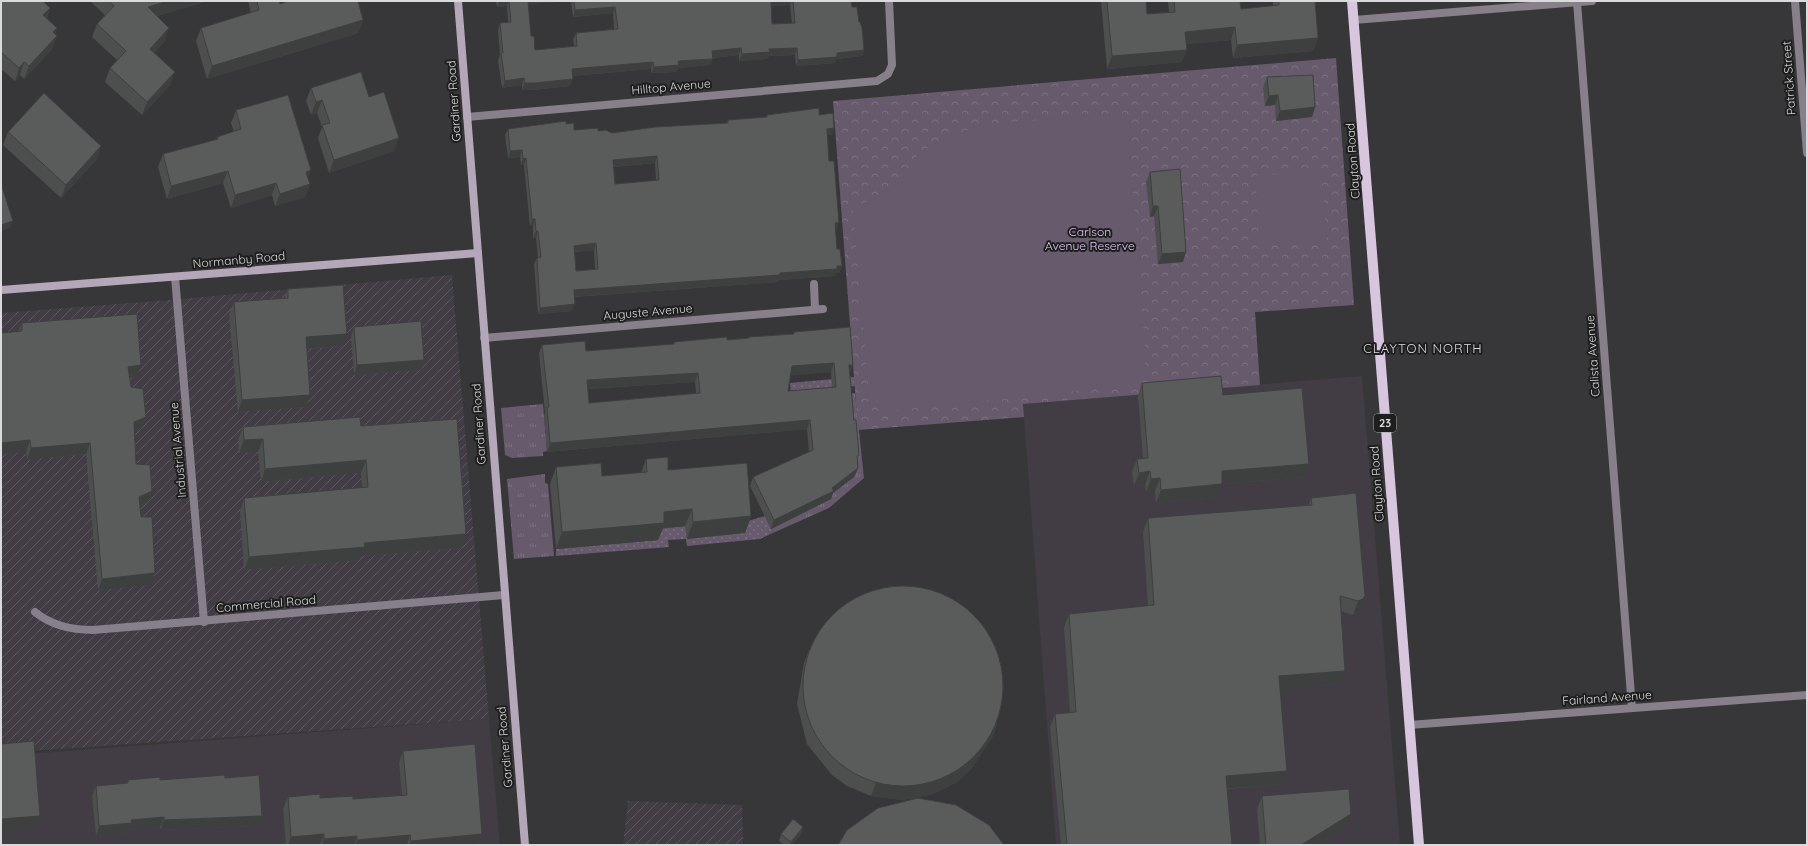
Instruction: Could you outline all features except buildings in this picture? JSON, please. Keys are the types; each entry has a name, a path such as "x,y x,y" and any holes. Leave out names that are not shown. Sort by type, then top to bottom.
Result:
{"main road":[{"name":"Clayton Road","path":"1352,1 1419,845"}],"street":[{"name":"Gardiner Road","path":"458,1 525,845"},
{"name":"Hilltop Avenue","path":"467,117 877,81 888,74 892,64 889,1"},
{"path":"1354,20 1592,1"},
{"name":"Patrick Street","path":"1795,1 1807,153"},
{"name":"Calista Avenue","path":"1577,2 1632,708"},
{"name":"Normanby Road","path":"1,290 175,278 478,253"},
{"name":"Industrial Avenue","path":"175,278 204,622"},
{"path":"814,284 815,309"},
{"name":"Auguste Avenue","path":"484,338 824,309"},
{"name":"Commercial Road","path":"35,612 51,623 80,630 204,622 504,595"},
{"name":"Fairland Avenue","path":"1409,725 1807,695"}],"shaded area":[{"path":"452,275 489,719 1,753 1,313"},
{"path":"1362,376 1400,845 1056,845 1023,404"},
{"path":"489,719 500,845 1,845 1,756"},
{"path":"628,801 742,805 743,845 623,845"}],"green space":[{"name":"Carlson Avenue Reserve","path":"1336,58 1354,305 1255,312 1260,385 1023,404 1024,417 858,430 833,101"},
{"path":"1111,115 1121,121 1128,130 1146,361 1141,375 1130,385 889,411 875,405 869,394 853,209 898,184 912,168 917,155 938,141 985,124"},
{"path":"1321,171 1327,240 1261,246 1255,176"},
{"path":"854,377 855,386 797,391 793,420 790,383"},
{"path":"855,393 864,478 829,508 773,533 771,529 830,499 847,394"},
{"path":"543,404 547,451 543,452 543,456 512,458 505,455 501,408"},
{"path":"545,474 545,483 548,484 554,556 514,559 507,479"},
{"path":"765,516 773,533 760,539 687,546 686,539 668,540 669,547 556,556 556,549 658,540 657,529 686,526 687,539"}],"district":[{"name":"CLAYTON NORTH","path":"1423,348"}]}
